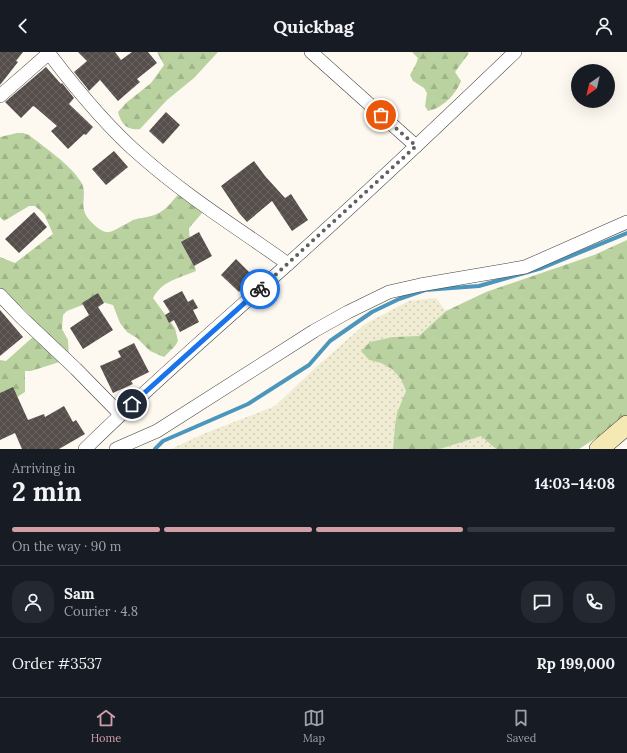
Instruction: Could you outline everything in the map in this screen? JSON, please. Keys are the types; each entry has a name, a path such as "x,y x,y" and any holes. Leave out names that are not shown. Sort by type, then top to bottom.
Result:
{"main road":[{"path":"599,449 627,425"}],"street":[{"path":"311,52 416,146"},
{"path":"85,449 120,414 288,264 515,52"},
{"path":"0,96 48,53 114,131 140,156 181,188 288,264"},
{"path":"116,449 157,431 314,331 389,292 420,285 524,267 627,222"},
{"path":"0,295 120,414"}],"shaded area":[{"path":"436,298 446,311 419,336 393,337 369,360 381,363 392,369 401,379 406,391 397,414 393,449 171,449 203,434 275,406 365,324 409,301"},
{"path":"481,435 496,449 440,449"}],"green space":[{"path":"157,52 218,52 194,78 167,100 140,129 129,128 123,123 118,112 126,103 151,83 164,65"},
{"path":"412,52 469,53 455,72 461,81 459,86 448,100 439,107 428,111 425,106 427,93 424,88 413,81 410,75 418,58"},
{"path":"17,133 29,135 50,151 76,175 84,190 85,213 92,223 103,231 112,231 133,220 159,213 179,194 203,212 189,228 190,248 196,271 166,284 153,298 175,328 178,341 164,357 150,351 137,338 127,332 120,323 113,305 95,300 67,311 63,315 62,329 68,340 69,359 31,371 25,371 25,392 11,401 0,397 0,360 6,361 34,336 36,325 21,306 12,301 8,300 0,305 0,257 15,263 53,234 44,214 35,206 29,206 4,221 0,217 0,137"},
{"path":"627,240 627,418 579,449 496,449 481,436 440,449 393,449 397,413 406,391 401,379 392,369 381,363 369,360 361,351 370,342 393,337 419,336 446,311 486,292 594,255"}],"building":[{"path":"0,52 23,52 16,61 18,62 0,85"},
{"path":"78,52 115,52 121,60 132,52 148,52 157,63 137,79 140,82 118,101 100,80 89,91 74,72 87,61"},
{"path":"46,67 74,98 69,104 93,127 86,135 84,134 68,149 51,131 57,126 35,107 33,106 21,118 5,102"},
{"path":"166,112 180,125 163,144 149,131"},
{"path":"114,151 128,167 106,185 92,169"},
{"path":"254,161 265,176 285,198 291,194 308,220 292,231 272,201 247,222 239,213 221,186"},
{"path":"34,212 47,227 19,253 5,239"},
{"path":"199,232 212,256 194,266 181,242"},
{"path":"236,259 254,277 239,292 221,275"},
{"path":"182,291 188,302 193,299 198,308 193,310 199,322 180,332 174,320 169,323 165,315 170,312 163,301"},
{"path":"98,293 104,303 98,307 113,330 83,349 70,328 89,315 82,303"},
{"path":"0,310 23,337 0,356"},
{"path":"134,343 149,372 131,381 133,384 113,393 100,366 121,357 118,351"},
{"path":"13,387 28,420 44,414 45,417 64,406 73,422 76,420 85,434 59,449 22,449 15,433 0,440 0,393"}],"waterway":[{"path":"155,449 163,441 248,404 309,365 330,341 372,312 399,299 425,290 479,286 542,268 627,233"}],"way so far":[{"path":"260,289 416,146 381,115"}],"route":[{"path":"132,404 260,289"}]}
